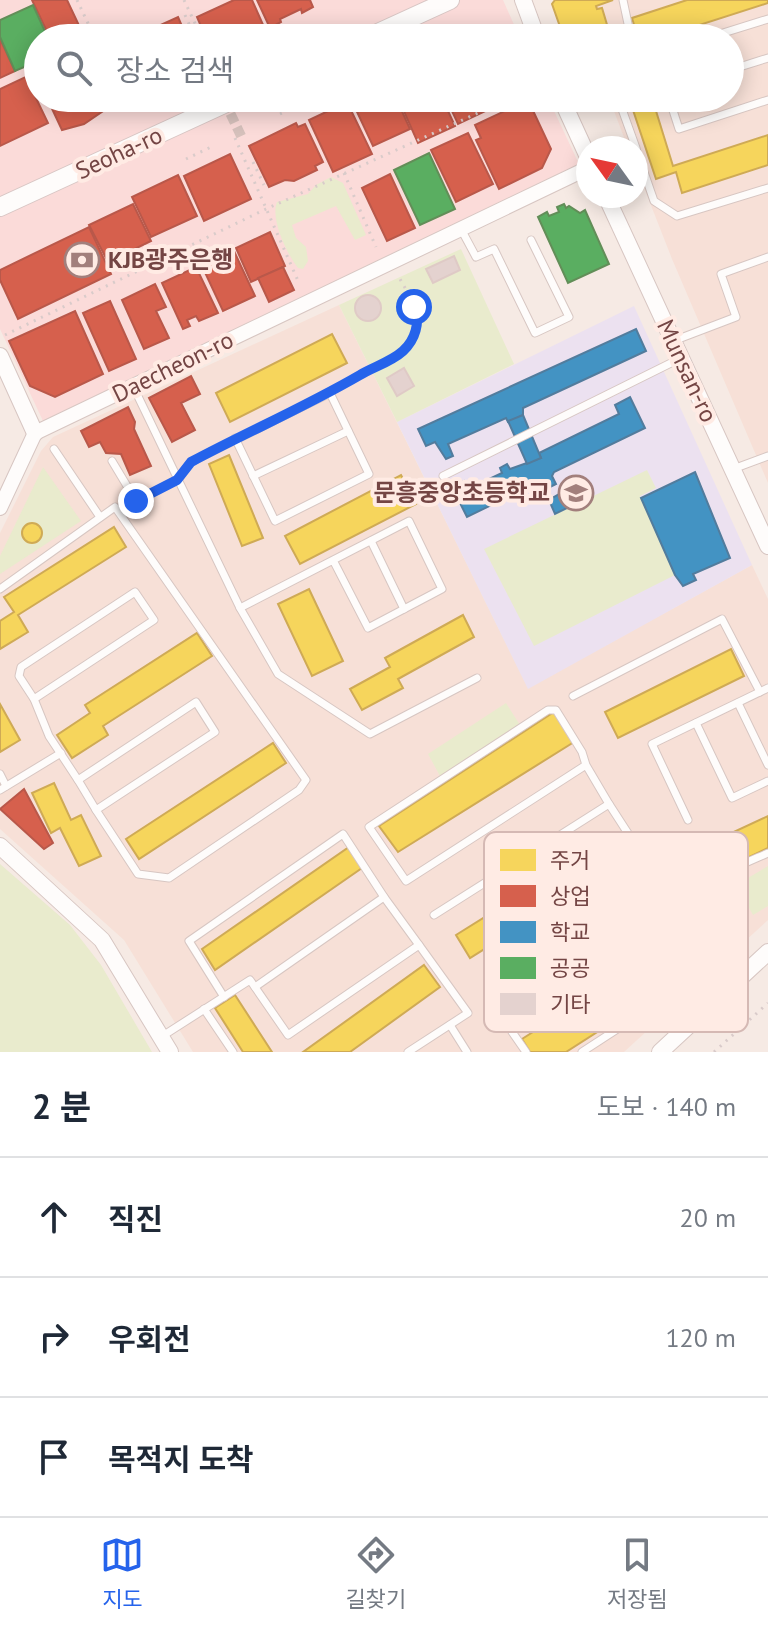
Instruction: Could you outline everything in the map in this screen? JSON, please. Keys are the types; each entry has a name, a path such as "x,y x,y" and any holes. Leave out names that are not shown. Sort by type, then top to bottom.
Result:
{"main road":[{"path":"398,24 450,0"},
{"name":"Seoha-ro","path":"0,207 207,112"}],"street":[{"path":"523,0 532,24"},
{"path":"567,112 578,136"},
{"path":"461,229 576,174"},
{"name":"Munsan-ro","path":"612,208 768,546"},
{"name":"Daecheon-ro","path":"35,433 461,229"},
{"path":"0,356 35,433 0,508"},
{"path":"0,846 102,940 170,1052"},
{"path":"748,970 768,952"},
{"path":"660,1052 681,1032"}],"lane":[{"path":"623,0 628,24"},
{"path":"744,26 768,19"},
{"path":"744,66 768,58"},
{"path":"744,108 768,100"},
{"path":"623,112 631,136"},
{"path":"674,112 679,129 731,112"},
{"path":"648,184 654,201 677,216 768,188"},
{"path":"461,229 476,257 494,249 535,333 569,317 531,240"},
{"path":"673,341 736,317 721,274 768,257"},
{"path":"443,476 681,358"},
{"path":"133,386 240,608 278,674 370,734 477,678"},
{"path":"112,461 136,501 177,480 191,462 235,438 330,393 369,474 275,521 235,438"},
{"path":"253,476 348,431"},
{"path":"54,449 100,517"},
{"path":"732,469 768,456"},
{"path":"0,589 115,507 306,780 299,790 169,878 138,874 49,736 34,699 19,676 21,667 135,592 154,620 34,699"},
{"path":"240,608 333,560 371,541 409,521 442,589 368,628 333,560"},
{"path":"371,541 404,609"},
{"path":"573,696 722,619 764,690 652,744 688,820"},
{"path":"78,780 196,702 215,732 96,810"},
{"path":"738,703 768,765"},
{"path":"586,765 406,881 369,827 548,710 556,710 627,832"},
{"path":"696,723 732,798 768,781"},
{"path":"0,774 3,788 61,753"},
{"path":"565,832 609,804"},
{"path":"224,997 189,941 343,834 384,897 468,1013 408,1052"},
{"path":"748,863 768,853"},
{"path":"434,915 484,883"},
{"path":"255,987 384,897"},
{"path":"161,1037 250,980 288,1035 419,945"},
{"path":"204,1009 233,1052"},
{"path":"450,1025 467,1052"},
{"path":"512,1032 526,1052"},
{"path":"582,1052 613,1032"}],"path":[{"path":"77,0 88,24"},
{"path":"184,0 195,24"},
{"path":"185,15 189,24"},
{"path":"280,114 284,112"},
{"path":"5,335 266,209 480,112"},
{"path":"235,138 299,283"},
{"path":"186,159 211,147"},
{"path":"253,162 264,185"},
{"path":"344,173 376,247"},
{"path":"330,393 402,352 412,340 418,315 399,277"},
{"path":"748,1021 768,1003"},
{"path":"714,1052 736,1032"}],"shaded area":[{"path":"0,0 503,0 514,24 24,24 24,112 555,112 576,158 576,165 43,421 0,329"},
{"path":"570,0 768,0 768,483 648,198 648,136 623,136 614,112 744,112 744,24 579,24"},
{"path":"339,305 528,688 752,565 768,599 768,920 748,938 748,832 484,832 484,1032 646,1032 624,1052 193,1052 124,940 0,829 0,533 41,451 53,437"},
{"name":"문흥중앙초등학교","path":"634,306 752,565 528,689 397,422"}],"green space":[{"path":"331,177 343,183 366,235 355,240 336,206 292,225 296,238 306,247 308,261 303,269 298,268 278,227 277,202 308,194 316,185"},
{"path":"461,249 514,364 397,422 339,305"},
{"path":"43,467 81,521 0,574 0,556"},
{"path":"647,470 656,488 640,496 675,575 534,646 484,549"},
{"path":"506,703 520,725 440,776 428,754"},
{"path":"0,864 70,925 101,965 152,1052 0,1052"},
{"path":"768,866 768,906 753,915 748,906 748,878"}],"building: 주거":[{"path":"555,0 613,0 596,6 597,9 602,8 607,24 559,24 552,4"},
{"path":"687,0 768,0 768,3 703,24 634,24 632,18"},
{"path":"634,112 656,112 673,166 768,135 768,165 682,193 676,172 656,179 648,155 648,136 642,136"},
{"path":"332,334 347,363 230,422 216,393"},
{"path":"229,455 263,538 242,546 209,464"},
{"path":"401,475 416,504 300,564 285,536"},
{"path":"32,523 39,526 42,533 39,540 32,543 25,540 22,533 25,526"},
{"path":"114,527 126,547 18,615 28,632 0,649 0,621 14,612 4,597"},
{"path":"309,589 343,661 312,676 278,604"},
{"path":"463,615 474,637 398,679 403,688 362,710 350,689 390,667 385,658"},
{"path":"197,633 212,656 103,726 108,735 72,758 57,735 90,713 85,705"},
{"path":"731,649 744,676 618,738 605,712"},
{"path":"0,704 20,740 0,752"},
{"path":"554,712 574,742 398,852 379,826"},
{"path":"273,743 286,763 139,859 126,839"},
{"path":"54,783 71,820 81,815 101,856 79,866 60,828 51,833 32,793"},
{"path":"768,816 768,848 748,858 748,832 734,832"},
{"path":"349,847 362,868 215,970 202,949"},
{"path":"484,918 484,949 470,958 456,935"},
{"path":"424,965 440,987 350,1052 303,1052"},
{"path":"235,995 272,1052 243,1052 215,1008"},
{"path":"533,1032 597,1032 566,1052 530,1052 522,1039"}],"building: 상업":[{"path":"32,0 67,0 78,24 43,24"},
{"path":"234,0 252,0 263,24 200,24 197,17"},
{"path":"257,0 310,0 313,7 280,19 277,24 268,24"},
{"path":"178,17 181,24 163,24"},
{"path":"0,39 15,71 0,78"},
{"path":"24,78 24,112 43,112 48,123 0,146 0,89"},
{"path":"54,112 102,112 84,124 62,130"},
{"path":"326,112 352,112 372,154 333,172 309,120"},
{"path":"357,112 402,112 410,129 373,146"},
{"path":"404,112 448,112 455,126 418,143"},
{"path":"452,112 483,112 458,124"},
{"path":"503,112 534,112 551,149 542,168 499,189 476,140 481,138 475,125"},
{"path":"296,123 298,127 305,124 323,162 315,166 317,170 294,181 285,180 269,187 249,146"},
{"path":"468,133 493,184 456,202 431,150"},
{"path":"230,154 251,199 204,221 184,176"},
{"path":"390,174 415,228 387,241 362,188"},
{"path":"178,175 197,216 151,237 132,197"},
{"path":"133,204 151,241 108,262 89,225"},
{"path":"89,227 111,274 18,319 0,280 0,270"},
{"path":"270,232 285,266 251,282 236,248"},
{"path":"234,251 255,296 223,311 202,266"},
{"path":"196,267 218,313 199,321 196,316 187,320 190,326 183,329 162,283"},
{"path":"283,267 294,290 269,302 258,278"},
{"path":"155,284 166,307 156,311 169,338 144,349 122,300"},
{"path":"110,301 136,359 109,371 83,313"},
{"path":"75,311 103,374 55,397 30,386 9,341"},
{"path":"191,376 200,394 181,403 195,430 172,442 149,398"},
{"path":"128,407 135,422 134,429 151,466 130,475 121,454 106,453 100,442 89,447 81,431"},
{"path":"24,789 53,843 44,849 0,809"}],"building: 학교":[{"path":"636,329 646,351 523,408 523,415 508,422 506,418 448,444 453,456 446,459 435,442 426,446 418,429"},
{"path":"630,397 645,428 554,472 552,476 556,484 540,492 534,484 467,517 452,487 464,481 468,489 502,473 500,468 507,464 510,469 541,458 539,453 619,414 615,405"},
{"path":"523,415 541,458 527,464 508,421"},
{"path":"695,472 730,558 693,574 696,580 683,586 675,575 641,498"},
{"path":"561,493 567,508 555,514 549,500"}],"building: 공공":[{"path":"33,5 42,24 24,24 24,67 15,71 0,37 0,20"},
{"path":"429,153 455,209 420,225 394,170"},
{"path":"564,204 566,208 569,206 580,213 585,210 609,264 568,283 538,217 547,212 549,216 559,212 557,207"}],"building: 기타":[{"path":"454,256 460,270 433,283 426,269"},
{"path":"368,295 377,299 381,308 377,317 368,321 359,317 355,308 359,299"},
{"path":"404,368 414,386 397,396 387,378"}],"tunnel":[{"path":"230,112 242,138"}],"place":[{"name":"KJB광주은행","path":"82,260"},
{"name":"문흥중앙초등학교","path":"576,493"}],"route":[{"path":"136,501 177,480 191,462 330,393 402,352 412,340 417,326 418,315 414,307"}]}
